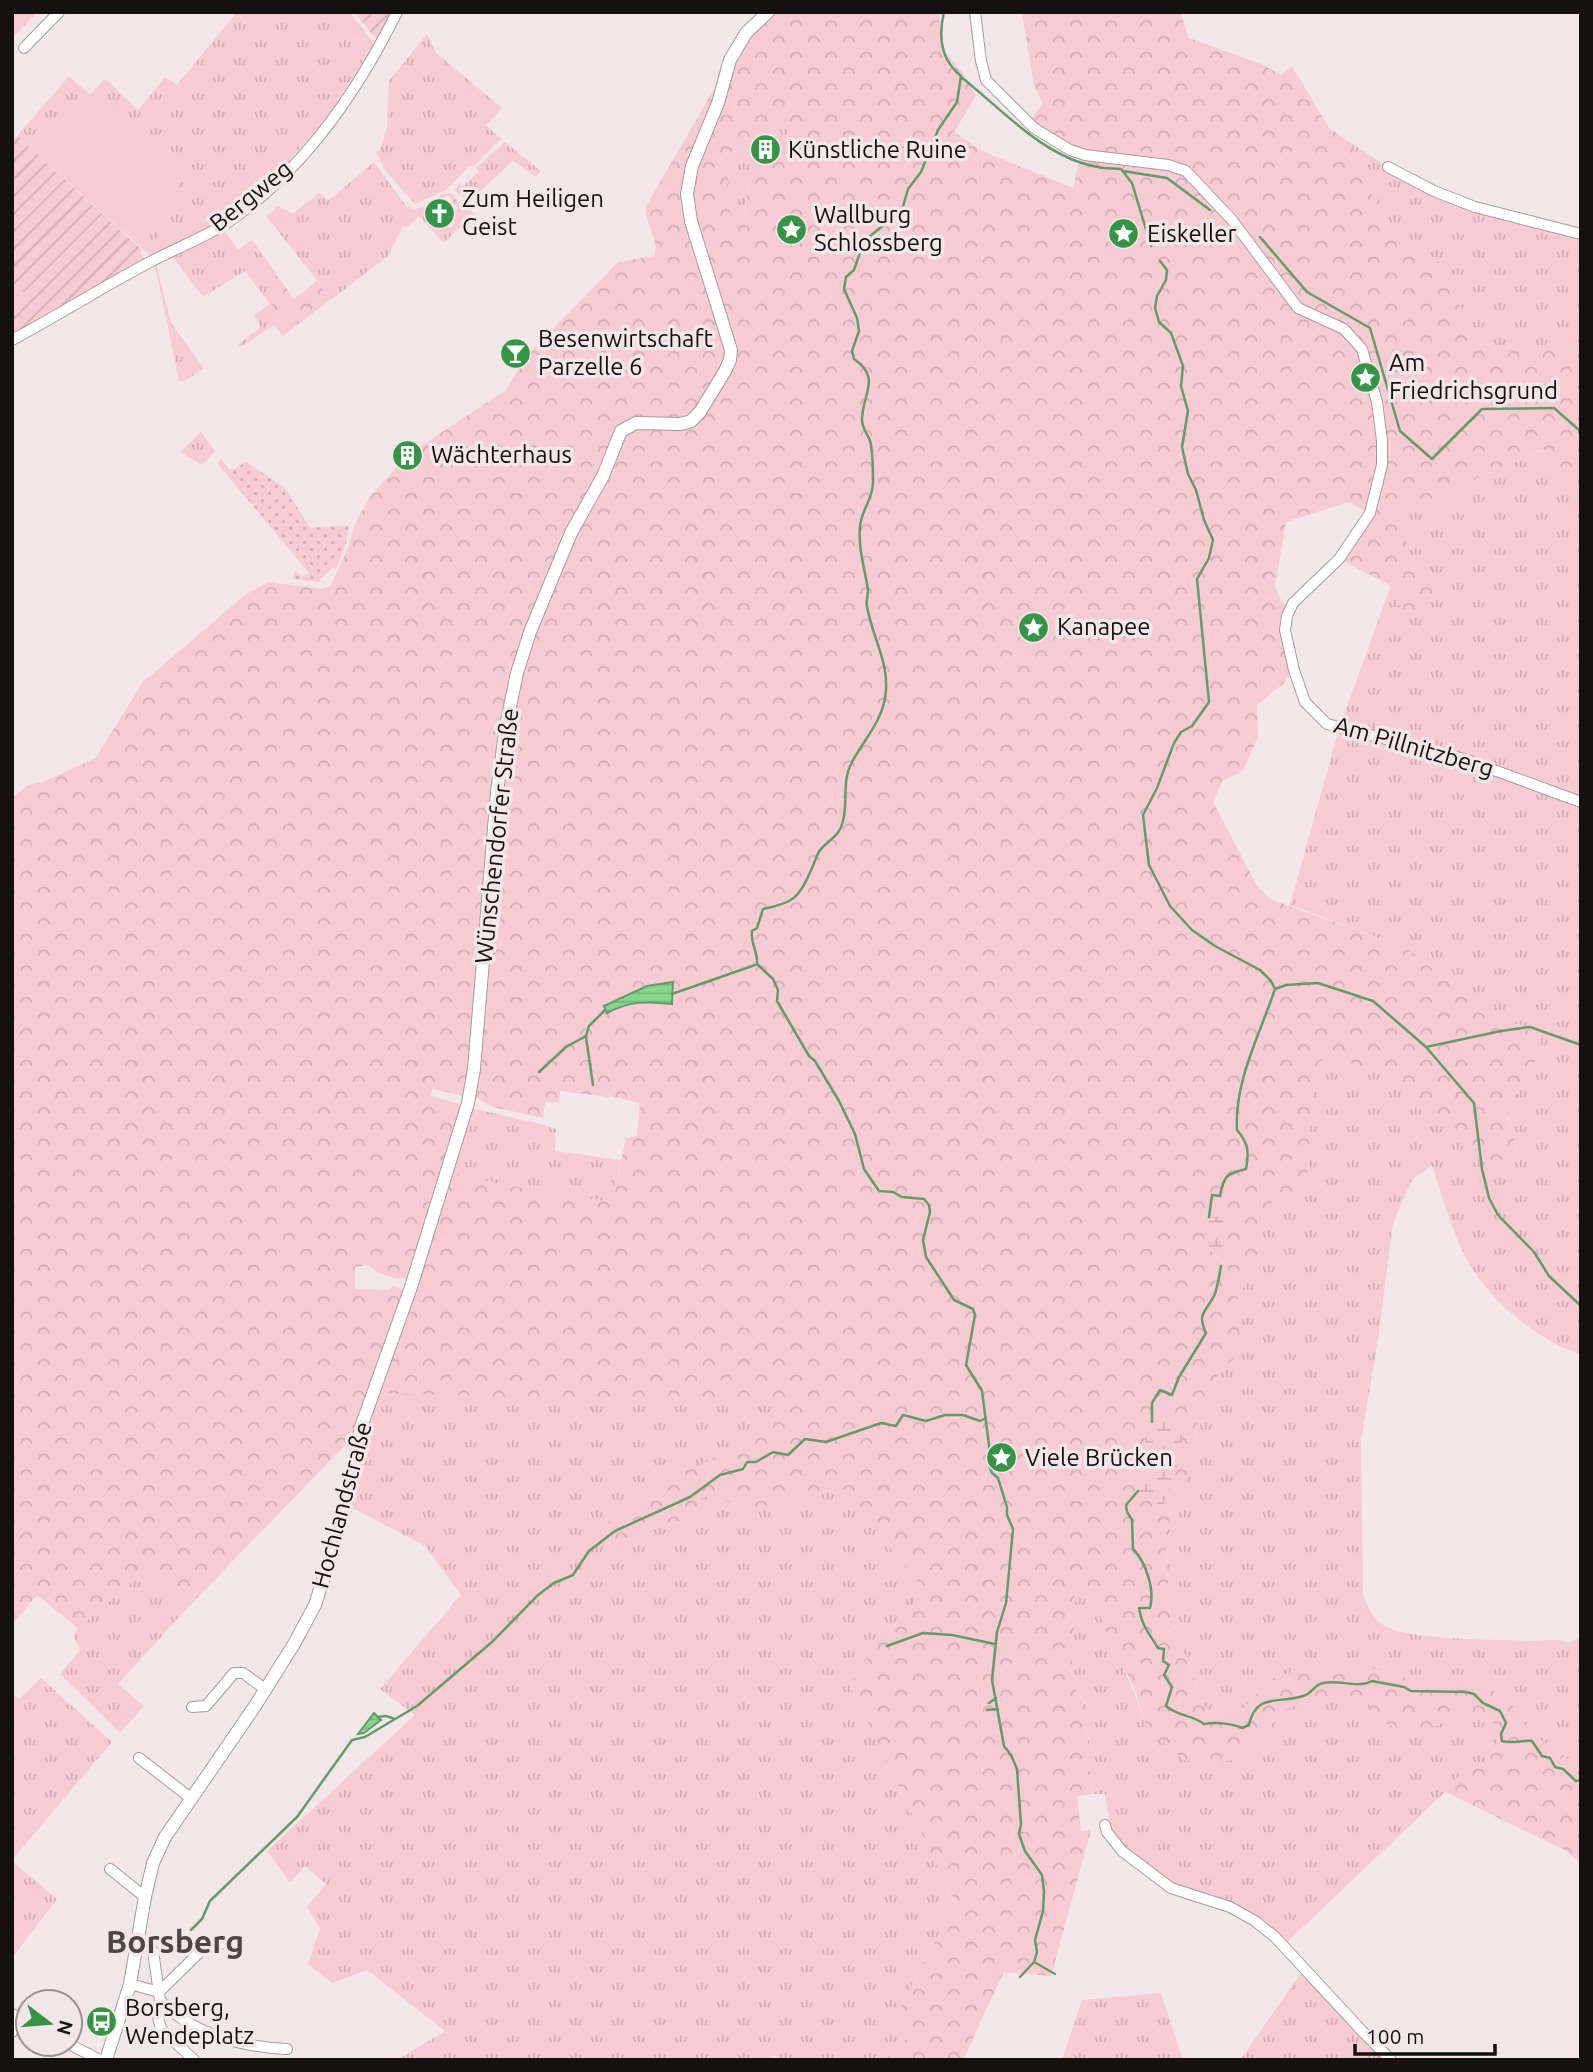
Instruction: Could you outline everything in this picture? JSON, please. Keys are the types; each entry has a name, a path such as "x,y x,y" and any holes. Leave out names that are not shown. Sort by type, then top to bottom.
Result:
{"street":[{"path":"24,48 59,12"},
{"name":"Bergweg","path":"12,340 227,222 273,185 331,124 374,59 397,12"},
{"name":"Wünschendorfer Straße","path":"373,1391 411,1287 468,1103 474,1069 497,792 506,726 517,673 530,632 571,533 603,475 621,431 636,423 681,424 691,421 713,394 730,360 728,341 688,207 689,181 694,160 718,103 724,76 738,45 746,33 768,12"},
{"name":"Am Pillnitzberg","path":"975,12 986,80 1034,128 1070,150 1105,159 1168,165 1186,171 1232,220 1298,309 1344,329 1362,349 1377,402 1382,466 1370,513 1339,559 1293,603 1287,616 1285,630 1305,702 1327,724 1339,729 1464,760 1581,802"},
{"path":"1388,167 1434,191 1475,207 1581,234"},
{"name":"Hochlandstraße","path":"106,2060 130,1984 153,1863 165,1836 265,1689 315,1605 344,1512 355,1454 373,1391"},
{"path":"192,1707 210,1704 234,1673 243,1674 265,1689"},
{"path":"139,1758 192,1799"},
{"path":"1105,1825 1107,1832 1122,1851 1171,1888 1230,1907 1255,1921 1275,1937 1391,2060"},
{"path":"110,1869 116,1881 145,1897"},
{"path":"139,1936 153,1951 160,2000 191,2027 260,2048 287,2049"},
{"path":"159,1992 205,1947 234,1941"},
{"path":"130,1984 159,1992"},
{"path":"166,2007 158,2017 159,2027 194,2060"},
{"path":"84,2052 100,2060"}],"green space":[{"path":"12,12 38,12 12,38"},
{"path":"237,12 349,12 376,46 325,121 290,159 290,163 249,202 205,230 152,256 149,255 17,136 69,76 90,95 105,79 138,110 165,77 177,85"},
{"path":"354,12 393,12 377,40"},
{"path":"775,12 942,12 939,19 945,53 963,73 976,96 954,132 982,151 1073,188 1081,152 1031,119 1043,103 1034,85 1022,13 1011,12 1180,12 1189,38 1261,64 1281,75 1292,66 1329,128 1351,143 1361,174 1390,230 1439,261 1477,344 1581,351 1581,508 1544,449 1477,478 1448,501 1398,507 1413,570 1436,580 1425,613 1411,617 1398,605 1401,591 1339,559 1369,513 1348,502 1286,522 1275,587 1283,604 1293,603 1287,616 1294,670 1283,684 1257,705 1258,737 1243,771 1222,781 1213,802 1257,886 1270,899 1406,948 1458,989 1483,1014 1523,1026 1541,1043 1529,1080 1507,1104 1518,1159 1476,1160 1406,1088 1383,1072 1333,1058 1320,1061 1311,1108 1309,1160 1303,1202 1270,1203 1257,1259 1237,1301 1242,1341 1236,1357 1219,1371 1213,1391 1197,1420 1193,1460 1165,1530 1170,1615 1203,1704 1216,1716 1234,1716 1252,1701 1265,1682 1307,1666 1356,1664 1413,1680 1488,1686 1512,1705 1527,1729 1565,1759 1581,1761 1581,1863 1565,1850 1445,1792 1463,1771 1481,1765 1493,1753 1498,1738 1493,1721 1473,1714 1454,1716 1436,1726 1400,1729 1380,1722 1364,1696 1321,1696 1280,1711 1257,1742 1231,1760 1213,1764 1184,1760 1147,1728 1134,1687 1110,1641 1091,1593 1075,1590 1072,1673 1095,1765 1089,1765 1092,1794 1077,1796 1081,1831 1091,1830 1051,1976 1004,1972 963,2060 885,2060 914,2032 898,2012 955,1903 850,1685 875,1643 925,1591 842,1487 756,1508 703,1496 689,1518 607,1543 601,1527 684,1472 742,1445 789,1406 375,1393 450,1173 499,1184 613,1202 626,1138 637,1136 640,1103 560,1091 559,1102 545,1102 543,1118 493,1107 474,1096 505,761 523,666 558,575 621,440 632,428 677,429 732,367 692,214 694,175 733,64 760,22","holes":["783,126 788,131 780,152 749,184 743,222 732,218 725,193 730,172 766,131","1142,1462 1162,1509 1138,1491 1137,1481"]},
{"path":"427,34 435,52 502,108 486,125 501,139 446,190 415,204 385,170 376,152 380,150 387,127 389,81"},
{"path":"716,86 718,87 686,180 726,348 724,365 689,418 628,422 512,677 465,1096 432,1089 431,1096 463,1105 410,1277 399,1279 388,1276 368,1265 355,1267 355,1289 390,1290 392,1286 405,1290 355,1435 193,1602 145,1571 78,1628 37,1595 12,1625 12,798 28,785 43,782 96,758 142,683 245,595 268,582 322,589 331,586 349,545 355,523 370,497 398,466 414,462 418,448 506,390 526,357 618,262 654,256 655,243 647,219 646,206"},
{"path":"84,93 183,181 138,233 38,145"},
{"path":"782,126 788,130 780,151 774,161 749,184 743,222 732,218 725,193 730,172 738,160 767,131"},
{"path":"17,136 142,250 140,253 145,260 12,336 12,142"},
{"path":"505,142 541,171 536,177 513,161 475,196 472,194 465,198 454,190 479,172 476,168"},
{"path":"1351,143 1388,167 1434,191 1581,234 1581,351 1477,344 1439,261 1390,230 1361,174"},
{"path":"374,162 406,206 415,209 425,206 429,211 423,215 434,228 444,221 450,228 455,223 449,216 458,208 448,195 440,201 434,200 443,194 451,193 463,207 466,205 474,214 447,240 442,241 419,216 406,228 403,226 388,256 332,299 266,216 278,206 293,214 319,193 328,201"},
{"path":"169,224 178,232 162,248 154,240"},
{"path":"223,228 238,250 252,240 277,275 269,284 275,300 272,312 318,309 283,336 274,325 241,347 239,344 261,327 254,315 270,304 245,271 203,297 172,256 166,259"},
{"path":"156,264 171,323 204,368 185,381 179,381"},
{"path":"277,275 294,299 317,281 332,299 318,309 272,312 271,306 275,300 269,284"},
{"path":"12,282 31,298 16,315 12,312"},
{"path":"201,432 215,451 202,465 180,452"},
{"path":"1545,449 1581,508 1581,1354 1545,1338 1528,1326 1495,1298 1482,1282 1461,1248 1432,1165 1412,1180 1393,1223 1378,1340 1361,1440 1363,1596 1377,1620 1397,1631 1433,1637 1555,1640 1568,1643 1581,1638 1581,1761 1565,1759 1527,1729 1512,1705 1488,1686 1413,1680 1356,1664 1265,1682 1252,1701 1234,1716 1216,1717 1203,1704 1170,1615 1165,1530 1193,1460 1197,1420 1213,1391 1219,1371 1235,1357 1242,1341 1237,1301 1257,1259 1270,1203 1309,1160 1311,1108 1320,1061 1333,1058 1383,1072 1518,1158 1507,1104 1529,1080 1523,1026 1483,1014 1458,989 1405,948 1290,905 1339,729 1391,585 1425,613 1435,581 1413,570 1398,507 1448,501 1477,478"},
{"path":"221,459 229,469 246,462 285,488 310,528 349,525 346,544 336,569 333,568 320,579 321,582 292,579 295,570 302,577 309,573 217,463"},
{"path":"471,1108 556,1129 555,1151 621,1160 613,1203 450,1173"},
{"path":"1209,1217 1231,1220 1222,1249 1221,1266 1212,1264 1212,1251 1205,1244 1204,1234"},
{"path":"375,1393 790,1405 742,1446 684,1472 601,1528 607,1543 689,1518 703,1496 756,1508 842,1487 926,1592 875,1643 850,1685 955,1903 898,2012 915,2032 885,2060 780,2060 774,2055 770,2060 397,2060 445,2031 367,1970 332,1983 308,1964 320,1928 307,1907 326,1884 305,1866 290,1882 267,1851 415,1715 380,1689 461,1595 425,1546 351,1507 358,1452"},
{"path":"1152,1422 1181,1425 1182,1434 1177,1467 1162,1509 1138,1491 1137,1481 1148,1429"},
{"path":"145,1571 193,1602 118,1684 144,1706 120,1733 60,1674 80,1650 73,1635 78,1628"},
{"path":"1075,1590 1091,1593 1147,1728 1269,1729 1280,1711 1321,1696 1364,1696 1380,1722 1436,1726 1454,1716 1473,1714 1493,1721 1499,1738 1493,1754 1481,1765 1463,1771 1445,1792 1283,1946 1255,1921 1181,1888 1125,1848 1110,1825 1105,1794 1092,1794 1089,1765 1095,1764 1072,1673"},
{"path":"41,1678 112,1742 12,1860 12,1693 19,1699"},
{"path":"12,1861 57,1899 12,1958"},
{"path":"1304,1969 1391,2060 1240,2060"},
{"path":"1161,1993 1183,2060 1062,2060 1082,2000"}],"shaded area":[{"path":"673,982 672,1004 639,1003 607,1013 604,1006 647,986"},
{"path":"374,1713 381,1720 364,1733 358,1734"}],"waterway":[{"path":"944,12 941,39 945,55 961,76 957,102 938,130 921,172 908,189 902,210 864,241 854,270 846,277 844,289 857,318 859,331 852,351 854,359 862,366 869,380 862,420 871,445 873,482 861,521 860,543 868,590 869,618 885,674 885,698 875,724 848,771 840,830 820,851 808,878 795,897 763,909 752,935 757,964 773,979 778,990 777,1001 839,1101 855,1134 864,1169 879,1191 924,1199 929,1205 930,1212 923,1240 926,1257 954,1300 973,1309 975,1315 966,1365 982,1391 989,1465 998,1478 1013,1529 1006,1603 997,1632 992,1680 1004,1746 1017,1769 1021,1824 1019,1834 1025,1851 1042,1875 1044,1891 1043,1911 1035,1940 1037,1952 1034,1962 1020,1977"},
{"path":"961,77 1025,131 1060,154 1098,167 1121,169 1132,183 1151,246"},
{"path":"1123,171 1167,178 1210,210"},
{"path":"1260,237 1307,292 1370,328 1400,431 1432,459 1482,409 1554,408 1579,430 1581,436"},
{"path":"1160,261 1167,270 1166,280 1157,296 1155,308 1159,322 1171,333 1183,366 1181,386 1188,411 1182,447 1188,474 1213,540 1209,558 1197,579 1209,702 1192,726 1181,732 1174,743 1157,788 1143,815 1149,865 1170,906 1192,930 1215,946 1260,970 1275,989 1249,1058 1237,1112 1237,1130 1247,1148 1246,1169 1227,1176 1220,1196 1212,1195 1209,1217"},
{"path":"672,994 755,965"},
{"path":"1275,989 1286,985 1318,983 1373,1001 1426,1047 1474,1103 1482,1169 1489,1198 1498,1215 1534,1252 1549,1276 1581,1306"},
{"path":"539,1072 566,1047 586,1036 589,1026 605,1010"},
{"path":"1426,1047 1530,1027 1581,1045"},
{"path":"586,1037 593,1085"},
{"path":"1152,1422 1152,1403 1160,1390 1172,1395 1179,1377 1206,1333 1202,1317 1214,1296 1221,1266"},
{"path":"191,1930 202,1919 210,1901 297,1817 352,1740 365,1737 417,1706 492,1642 538,1595 554,1583 573,1575 589,1551 615,1531 690,1497 720,1475 743,1469 747,1462 756,1462 773,1452 788,1455 805,1439 826,1442 881,1423 896,1426 903,1415 926,1421 945,1415 963,1415 980,1421 984,1419"},
{"path":"1138,1491 1126,1505 1132,1520 1133,1549 1145,1569 1151,1593 1150,1608 1139,1608 1146,1630 1158,1648 1164,1649 1163,1661 1169,1665 1164,1675 1172,1687 1166,1706 1171,1710 1204,1724 1223,1723 1242,1728 1249,1725 1252,1714 1264,1703 1306,1695 1323,1683 1360,1684 1372,1681 1404,1687 1411,1691 1466,1692 1474,1694 1483,1703 1500,1711 1506,1723 1501,1734 1502,1741 1532,1741 1542,1756 1550,1758 1555,1767 1563,1769 1576,1781 1581,1780"},
{"path":"887,1646 923,1633 952,1635 995,1644"},
{"path":"989,1703 996,1698"},
{"path":"987,1710 998,1709"},
{"path":"378,1717 395,1719"},
{"path":"1034,1962 1055,1974"}],"place":[{"name":"Künstliche Ruine","path":"765,150"},
{"name":"Zum Heiligen Geist","path":"439,213"},
{"name":"Wallburg Schlossberg","path":"791,229"},
{"name":"Eiskeller","path":"1124,234"},
{"name":"Besenwirtschaft Parzelle 6","path":"515,353"},
{"name":"Am Friedrichsgrund","path":"1366,377"},
{"name":"Wächterhaus","path":"408,455"},
{"name":"Kanapee","path":"1034,627"},
{"name":"Viele Brücken","path":"1002,1458"},
{"name":"Borsberg, Wendeplatz","path":"102,2022"}],"district":[{"name":"Borsberg","path":"175,1942"}]}
